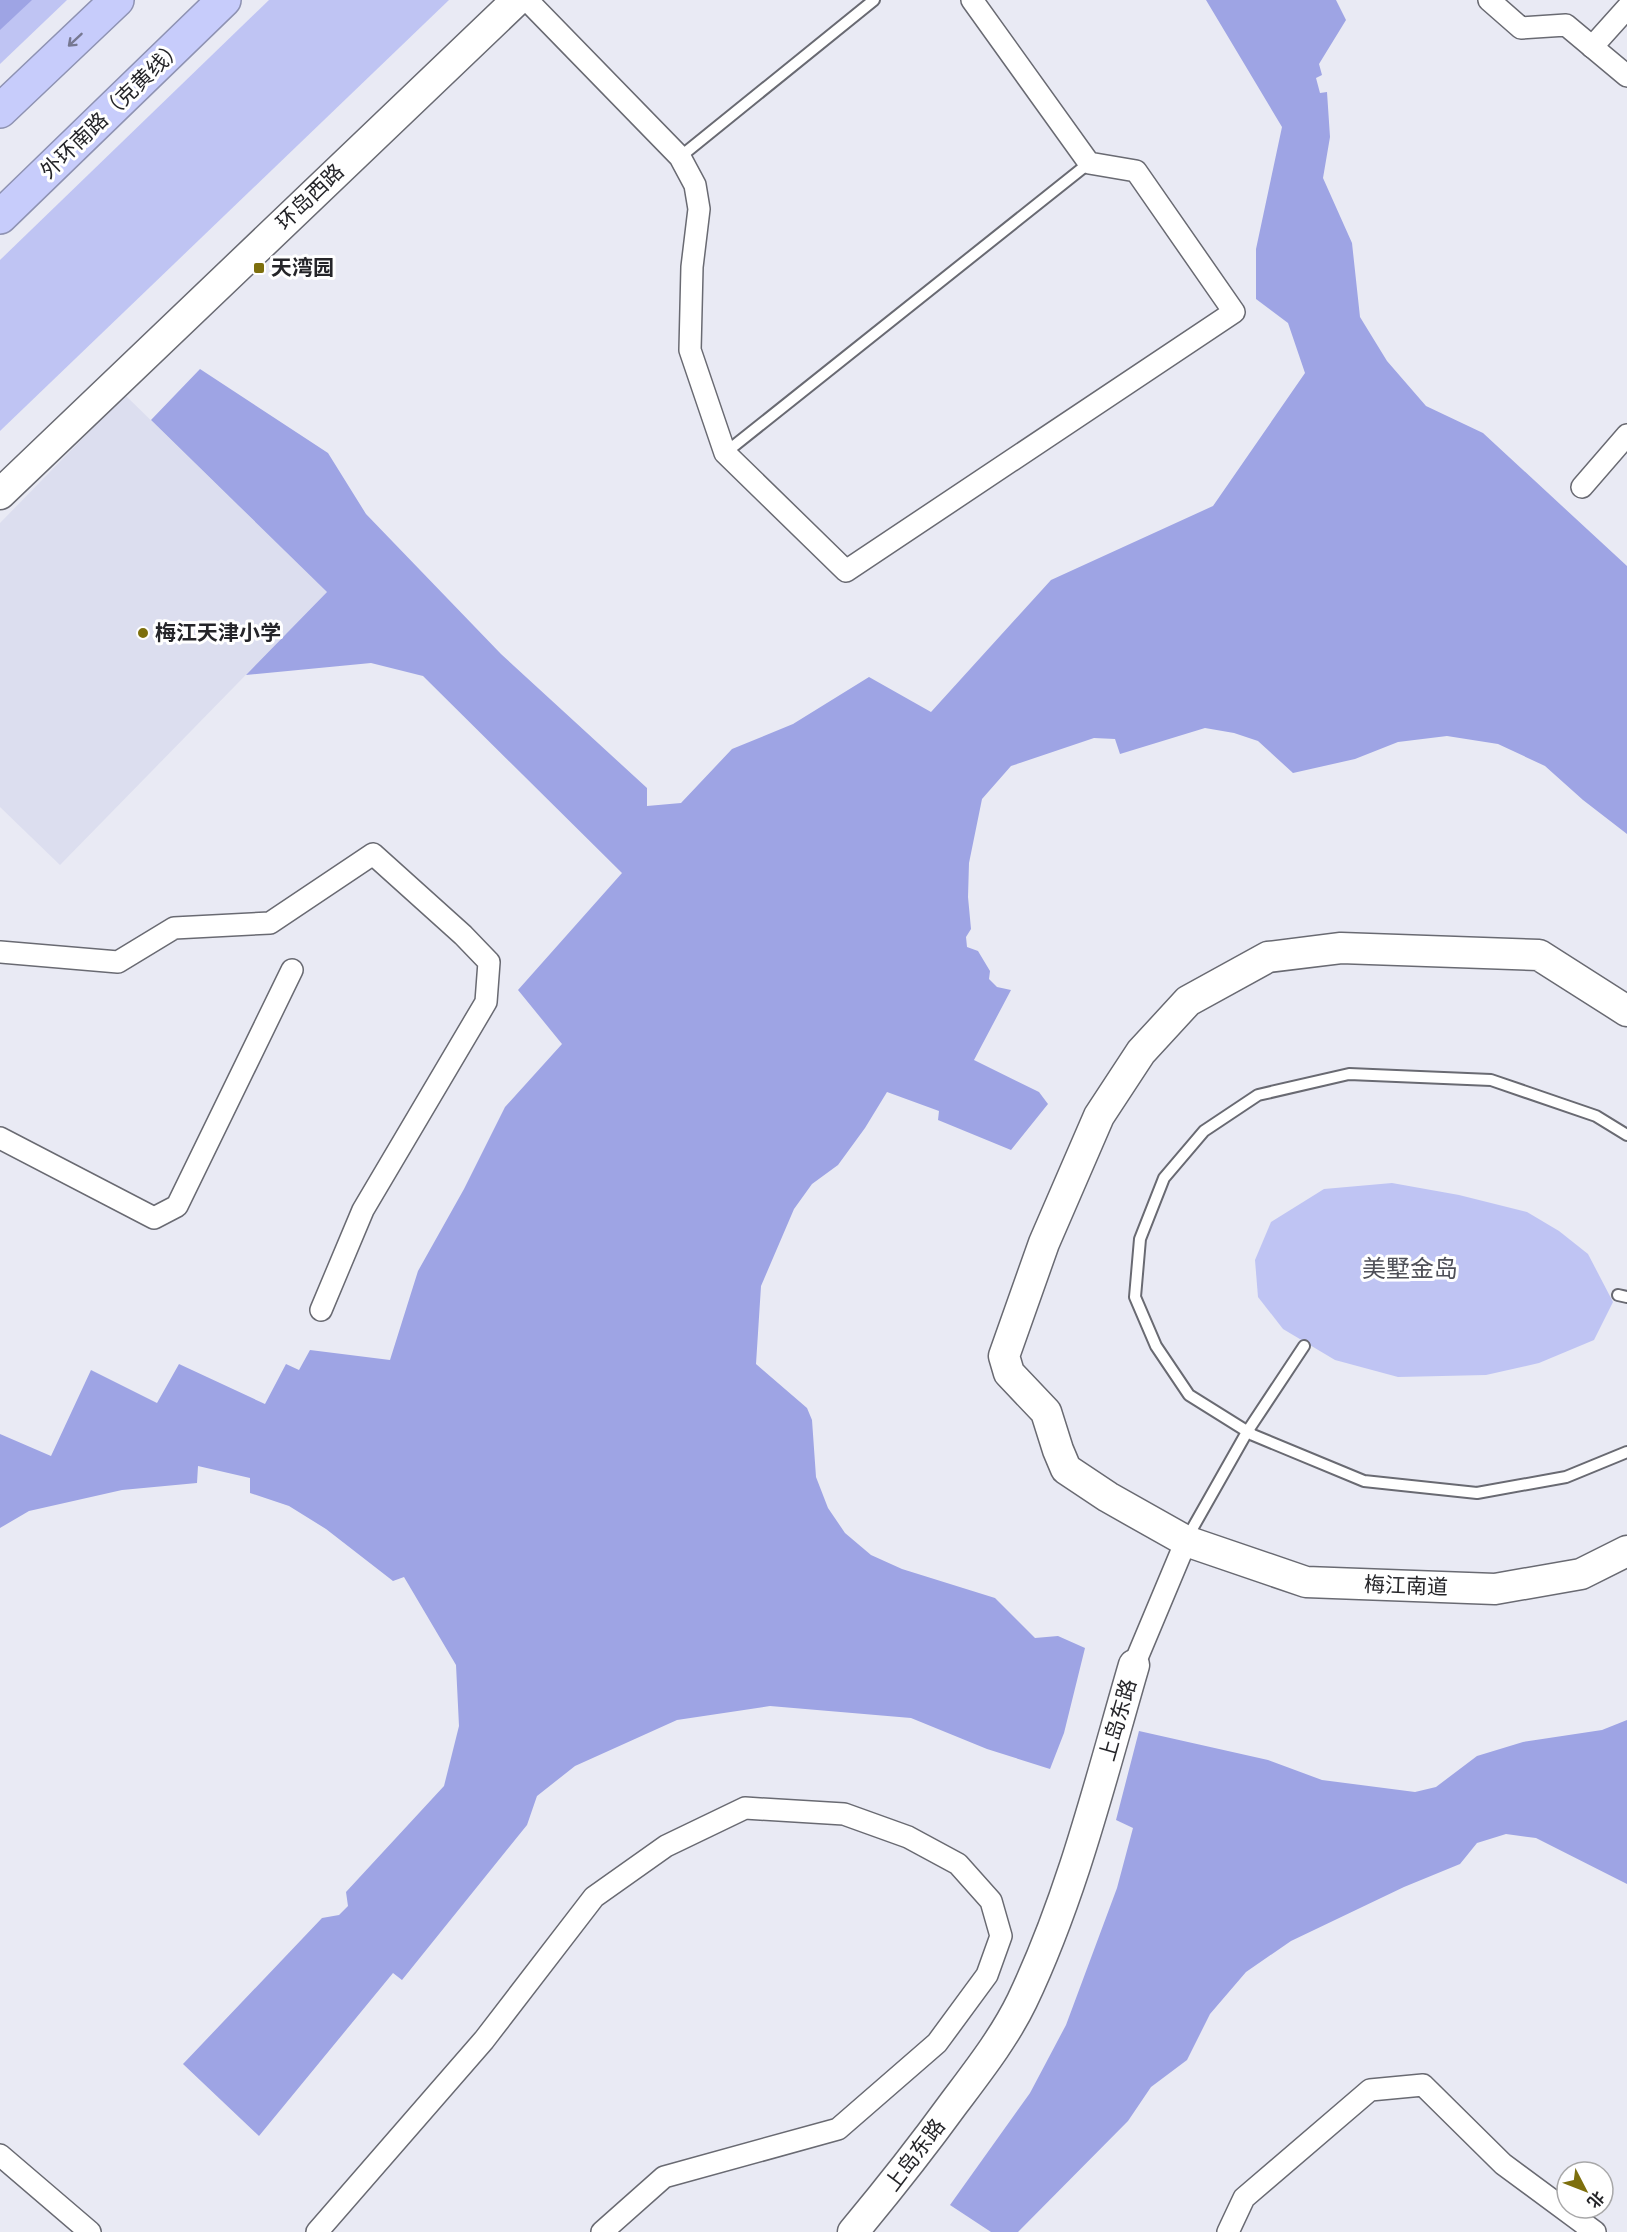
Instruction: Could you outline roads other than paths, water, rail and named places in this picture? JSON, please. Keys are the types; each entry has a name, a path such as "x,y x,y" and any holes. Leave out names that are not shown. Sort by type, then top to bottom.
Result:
{"highway":[{"path":"0,111 117,0"},
{"name":"外环南路（克黄线）","path":"0,217 224,0"}],"street":[{"name":"环岛西路","path":"0,471 495,0"},
{"name":"环岛西路","path":"0,494 517,0"},
{"path":"527,0 680,157 695,184 699,209 692,267 690,350 725,453 846,571 1234,312 1137,171 1089,163 972,0"},
{"path":"1489,0 1521,28 1566,25 1627,76"},
{"path":"1592,47 1627,8"},
{"path":"1582,487 1627,435"},
{"path":"0,952 118,962 174,928 270,923 373,854 463,935 489,962 486,1002 363,1210 321,1310"},
{"name":"梅江南道","path":"1627,1011 1539,955 1341,948 1268,957 1188,1001 1141,1052 1099,1116 1044,1243 1004,1356 1010,1373 1046,1412 1066,1469 1108,1497 1186,1541 1306,1582 1495,1589 1581,1574 1627,1551"},
{"path":"0,1138 154,1218 177,1206 292,970"},
{"path":"1134,1665 1186,1541"},
{"name":"上岛东路","path":"853,2232 985,2062 1020,2003 1049,1939 1075,1869 1134,1665"},
{"name":"上岛东路","path":"874,2232 957,2132 1008,2056 1034,2010 1084,1875 1124,1750 1134,1665"},
{"path":"317,2232 484,2040 594,1897 666,1846 745,1808 844,1814 908,1837 958,1864 991,1900 1001,1936 987,1975 937,2043 838,2129 664,2177 602,2232"},
{"path":"1228,2232 1244,2198 1370,2090 1423,2085 1503,2164 1595,2232"},
{"path":"0,2156 90,2232"}],"lane":[{"path":"680,157 874,0"},
{"path":"725,453 1089,163"},
{"path":"1627,1135 1596,1116 1491,1080 1349,1074 1258,1095 1204,1131 1164,1178 1140,1239 1135,1297 1156,1346 1188,1395 1247,1432 1364,1481 1477,1493 1566,1477 1627,1452"},
{"path":"1186,1541 1247,1432 1304,1346"}],"place":[{"name":"天湾园","path":"259,268"},
{"name":"梅江天津小学","path":"143,633"}],"district":[{"name":"美墅金岛","path":"1410,1268"}]}
